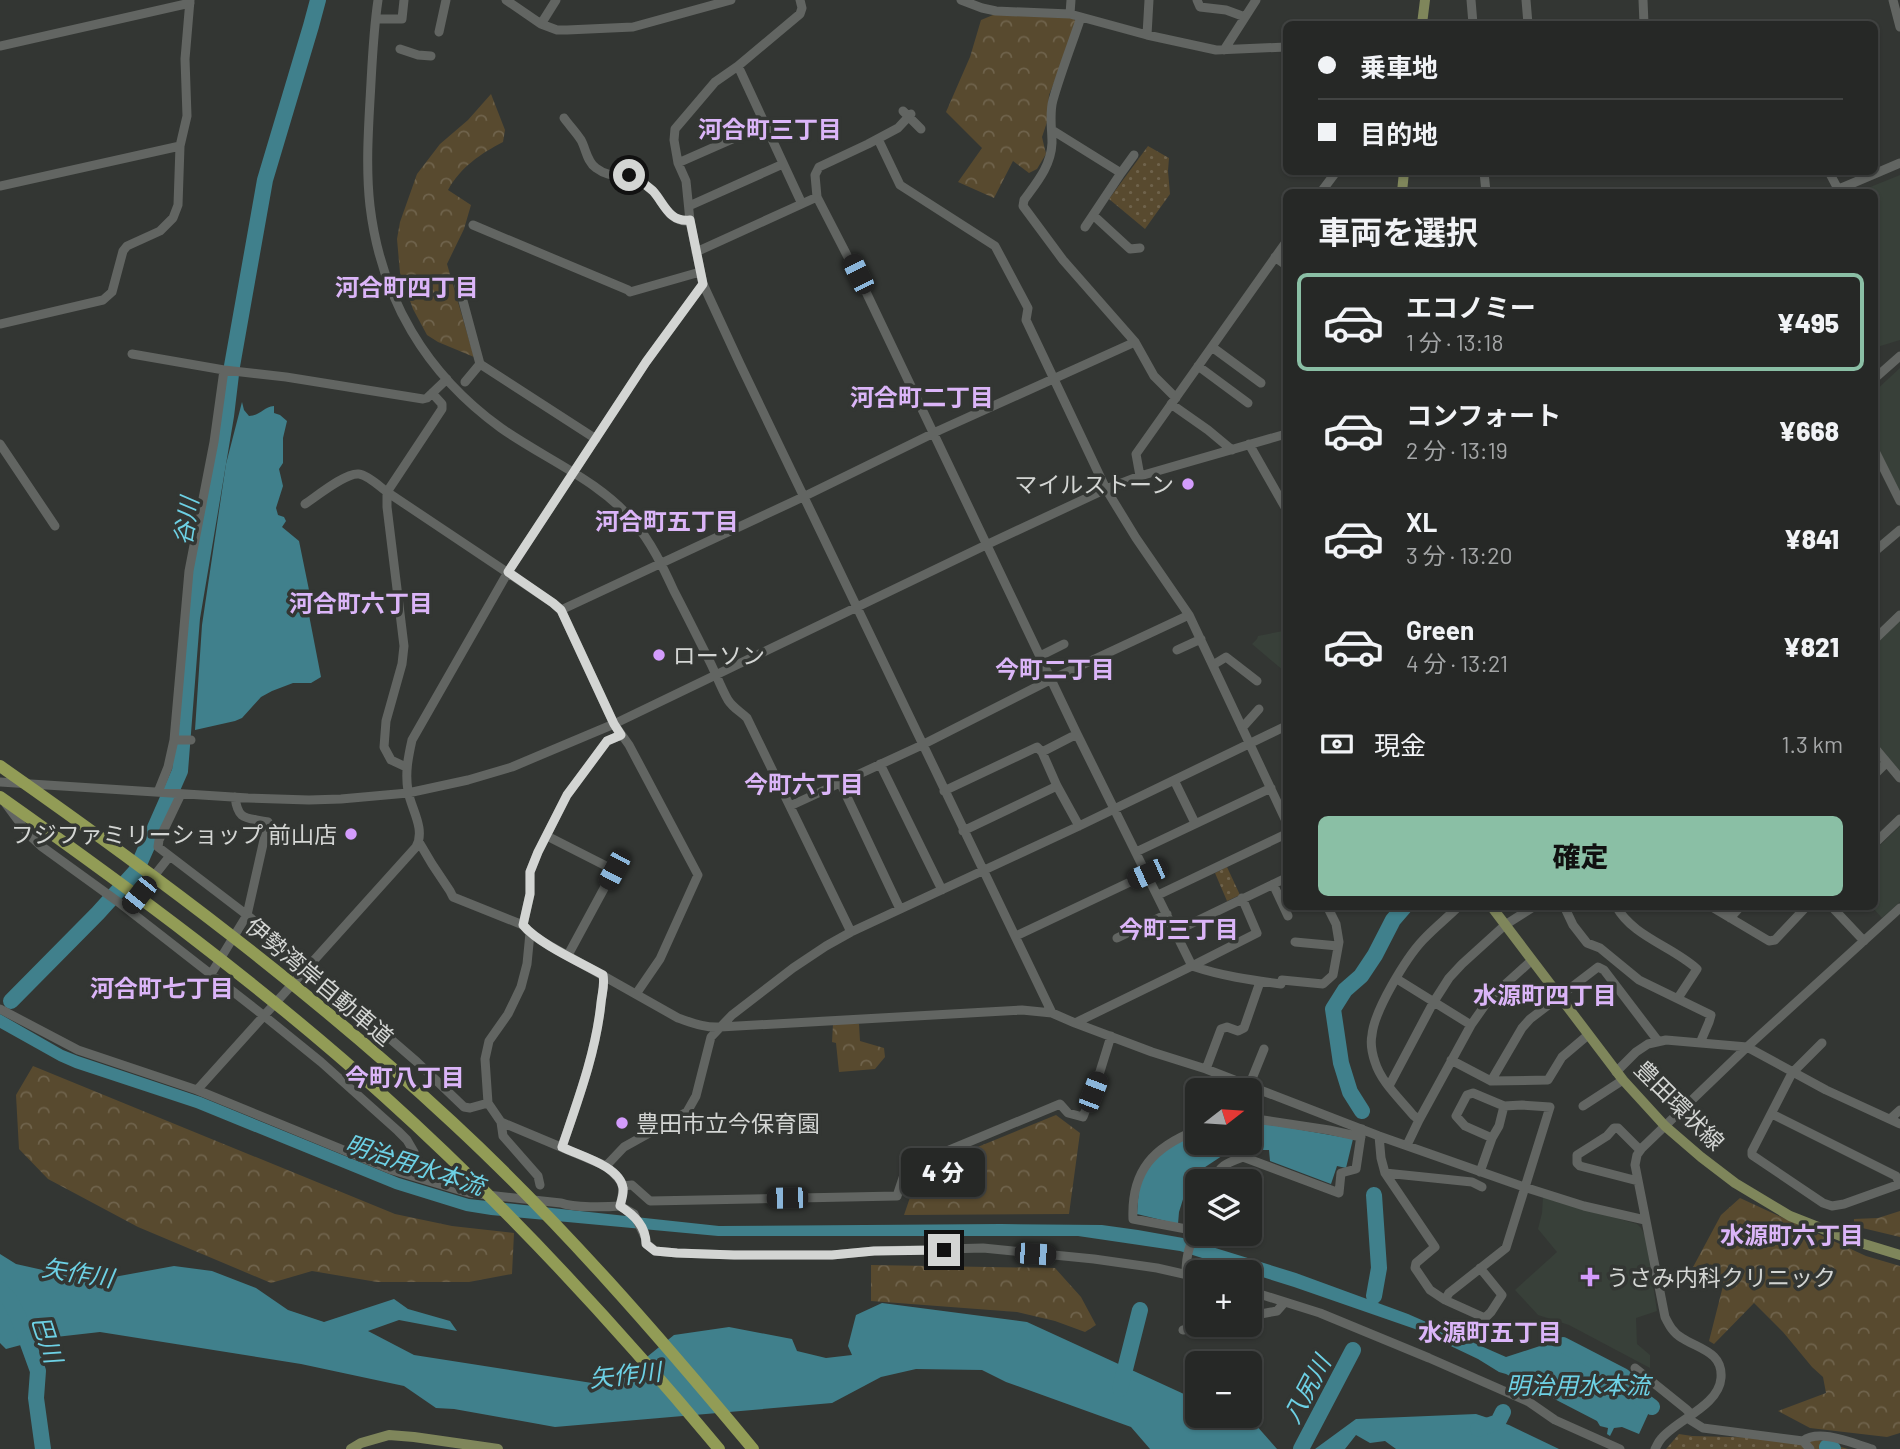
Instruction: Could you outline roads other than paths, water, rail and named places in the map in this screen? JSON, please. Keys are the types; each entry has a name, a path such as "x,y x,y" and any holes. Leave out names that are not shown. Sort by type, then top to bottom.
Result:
{"highway":[{"name":"伊勢湾岸自動車道","path":"0,766 218,924 301,989 398,1073 561,1229 753,1449"},
{"name":"伊勢湾岸自動車道","path":"0,796 228,964 384,1095 540,1247 621,1335 719,1449"}],"main road":[{"path":"1422,21 1425,0"},
{"name":"豊田環状線","path":"1494,910 1620,1076 1665,1126 1717,1170 1790,1216 1850,1240 1900,1255"},
{"path":"351,1449 361,1443 389,1435 498,1449"}],"street":[{"path":"378,0 368,125 370,207 389,285 409,329 428,358 479,410 500,427 594,486 633,521 661,563 728,700 747,718 851,932"},
{"path":"376,19 402,19 404,0"},
{"path":"439,32 446,0"},
{"path":"506,0 541,24 557,30 633,27 731,0"},
{"path":"541,24 556,0"},
{"path":"800,0 800,14 715,82 674,134 678,163 687,181 690,220 700,272 703,284 803,497 1052,1013"},
{"path":"961,0 1033,13 1076,16 1216,50 1283,47"},
{"path":"1071,0 1076,16 1053,100 1050,121 1051,156 1023,206 1063,260 1135,342 1154,376 1173,401 1231,450"},
{"path":"1147,34 1149,0"},
{"path":"1197,0 1200,7 1226,10 1245,17"},
{"path":"1224,50 1256,0"},
{"path":"1471,0 1473,21"},
{"path":"1527,0 1528,21"},
{"path":"1643,0 1644,21"},
{"path":"1893,0 1900,27"},
{"path":"0,46 190,2 184,59 187,116 180,146 177,205 173,218 160,231 123,251 111,292 103,300 0,324"},
{"path":"400,49 431,56"},
{"path":"738,66 802,204"},
{"path":"921,129 907,114 898,128 819,167 815,175 817,197 844,247 1077,734 1192,966 1223,976 1261,982 1281,984 1282,980 1323,984 1332,975 1338,946 1336,924 1329,910"},
{"path":"564,118 580,138 595,168 610,176 635,177 654,192 663,206 677,219 682,222 690,220"},
{"path":"678,163 764,125"},
{"path":"1052,130 1121,173"},
{"path":"877,139 900,185 995,246 1028,308 1026,320 1106,489 1189,615 1283,815"},
{"path":"0,186 180,146"},
{"path":"1085,227 1134,155"},
{"path":"1878,172 1900,163"},
{"path":"689,206 783,164"},
{"path":"1840,189 1872,175"},
{"path":"696,252 817,197"},
{"path":"1093,215 1130,249 1140,248"},
{"path":"472,225 630,292 700,272"},
{"path":"1140,476 1136,454 1283,246"},
{"path":"1275,257 1283,263"},
{"path":"703,284 646,362 508,572 412,740 406,767 408,793 419,830 419,842 453,897 523,925 530,933 678,1018 708,1028 1022,1010 1052,1013 1226,1078"},
{"path":"459,286 480,364 596,439"},
{"path":"561,610 1135,342"},
{"path":"1212,346 1261,383"},
{"path":"132,354 422,399 427,398 447,379"},
{"path":"1878,375 1900,356"},
{"path":"466,382 480,364"},
{"path":"1198,366 1248,403"},
{"path":"158,792 176,740 188,571 229,371"},
{"path":"406,767 391,760 384,747 386,721 402,664 404,646 387,492 442,408 442,404 432,393"},
{"path":"0,782 309,800 408,793 468,780 512,767 614,724 1106,489 1140,476 1283,435"},
{"path":"0,444 55,526"},
{"path":"1250,444 1283,504"},
{"path":"1878,457 1900,500"},
{"path":"305,504 344,478 361,474 561,610 614,724 629,745 698,875 660,959 636,994"},
{"path":"1878,549 1900,530"},
{"path":"790,806 1189,615"},
{"path":"1878,636 1900,615"},
{"path":"1177,650 1200,639"},
{"path":"1040,656 1064,644"},
{"path":"1213,665 1226,656 1257,681"},
{"path":"1242,728 1259,709"},
{"path":"606,1166 624,1147 687,1112 696,1096 711,1037 732,1015 826,946 1283,727"},
{"path":"1042,752 1077,734"},
{"path":"523,925 530,894 530,872 567,795 607,741 621,735"},
{"path":"176,740 191,740"},
{"path":"944,791 1037,747 1079,826"},
{"path":"1878,752 1900,778"},
{"path":"1878,771 1886,763"},
{"path":"880,764 942,890"},
{"path":"1174,780 1195,823"},
{"path":"840,782 900,909"},
{"path":"964,831 1057,786"},
{"path":"1136,852 1271,788"},
{"path":"180,794 159,839 158,847 308,965 464,1107 488,1103"},
{"path":"0,796 29,835 263,1015 321,1062 407,1140 414,1152 410,1175"},
{"path":"1276,800 1283,796"},
{"path":"211,974 247,915 268,822 241,816 237,811 235,797"},
{"path":"1878,840 1900,819"},
{"path":"1158,895 1283,835"},
{"path":"547,836 614,870 568,955"},
{"path":"197,1090 419,842"},
{"path":"128,909 169,857"},
{"path":"1016,936 1147,874"},
{"path":"1176,931 1283,879"},
{"path":"1273,884 1283,905"},
{"path":"1075,1023 1257,933 1242,898"},
{"path":"1655,1449 1661,1438 1712,1398 1721,1381 1721,1372 1718,1360 1709,1352 1679,1337 1665,1317 1635,1164 1640,1150 1747,1047 1900,908"},
{"path":"1285,910 1288,916"},
{"path":"1419,1120 1380,1074 1371,1049 1372,1034 1375,1020 1396,979 1422,941 1455,910"},
{"path":"1389,1086 1449,978 1505,925 1529,910"},
{"path":"1566,910 1587,943 1600,948 1639,980 1710,1015 1699,1042"},
{"path":"1618,910 1631,926 1697,969 1678,998"},
{"path":"1717,910 1769,941 1775,940 1803,910"},
{"path":"1730,918 1737,910"},
{"path":"1834,910 1864,941"},
{"path":"1117,938 1167,914"},
{"path":"530,933 527,964 521,987 508,1014 489,1041 485,1059 488,1103 501,1122 503,1136 538,1176 540,1185"},
{"path":"1295,942 1338,946"},
{"path":"1407,1146 1471,1025 1490,998 1531,961"},
{"path":"1491,1081 1521,1028 1539,1010 1598,967 1604,970 1658,1041"},
{"path":"562,1147 585,1078 599,1024 603,975"},
{"path":"1396,979 1471,1025"},
{"path":"1206,1069 1221,1029 1227,1027 1238,1031 1244,1028 1261,982"},
{"path":"0,1009 78,1050 197,1090 392,1170 469,1193 568,1206 620,1206 634,1214 646,1238 646,1244 655,1251 832,1255 983,1248 1094,1259 1185,1274"},
{"path":"1451,1060 1491,1081 1548,1080 1562,1056 1588,1035"},
{"path":"623,1186 632,1185 650,1201 897,1196 904,1166 923,1161 1060,1104 1068,1113 1083,1117 1111,1036"},
{"path":"1583,1106 1620,1076 1636,1052 1648,1044 1666,1040 1747,1047 1792,1073 1900,1124"},
{"path":"1772,1114 1896,1176 1900,1184 1832,1206 1752,1155 1752,1151 1792,1073 1822,1043"},
{"path":"1251,1078 1264,1049"},
{"path":"1262,1093 1362,1133"},
{"path":"1446,1300 1449,1293 1506,1248 1550,1107 1504,1106 1473,1093 1467,1095 1455,1116 1465,1126 1492,1138"},
{"path":"1480,1172 1499,1126 1504,1106"},
{"path":"1890,1119 1900,1110"},
{"path":"1262,1120 1379,1136 1584,1206 1645,1220"},
{"path":"501,1122 606,1166 623,1186 620,1206"},
{"path":"1638,1181 1580,1166 1577,1163 1577,1155 1607,1136 1614,1128 1618,1128 1640,1150"},
{"path":"1218,1169 1227,1162 1243,1157 1339,1192 1341,1173 1356,1169 1362,1133"},
{"path":"1185,1134 1175,1138 1152,1157 1138,1176 1132,1202 1133,1219 1185,1232"},
{"path":"1379,1136 1385,1173 1434,1247 1416,1263 1415,1268 1430,1290 1485,1318 1502,1295 1480,1268"},
{"path":"1385,1173 1472,1182 1482,1187"},
{"path":"1262,1295 1320,1313 1429,1358 1530,1402 1555,1420 1620,1449"},
{"path":"1262,1314 1277,1311 1284,1303"},
{"path":"1635,1368 1703,1428 1803,1441 1813,1435 1833,1437 1871,1449"},
{"path":"1803,1441 1810,1449"}],"water":[{"path":"242,402 249,416 274,406 274,413 287,421 283,438 283,463 279,469 283,486 276,508 278,515 286,521 282,527 299,541 321,677 311,683 293,683 272,691 261,697 242,718 235,721 195,730 202,625 226,464"},
{"name":"明治用水本流","path":"0,1014 78,1056 201,1097 399,1178 469,1199 719,1226 1102,1225 1183,1238 1185,1246 1209,1246 1254,1260 1208,1260 1180,1251 1078,1236 718,1236 466,1211 395,1189 196,1108 75,1068 0,1028"},
{"path":"1262,1124 1353,1139 1346,1168 1337,1166 1331,1184 1270,1161 1269,1150 1262,1150"},
{"path":"1185,1137 1185,1155 1223,1155 1202,1169 1185,1169 1185,1193 1178,1224 1137,1214 1139,1192 1146,1172 1173,1144"},
{"path":"0,1254 16,1264 92,1281 174,1266 212,1271 256,1288 288,1310 324,1322 394,1299 408,1309 450,1321 457,1331 399,1320 368,1331 414,1355 611,1386 674,1335 729,1327 792,1339 797,1351 826,1358 852,1355 848,1346 856,1315 882,1303 1027,1322 1185,1394 1185,1428 1259,1428 1277,1449 1150,1449 1131,1427 1006,1382 982,1370 916,1369 881,1377 832,1403 555,1427 436,1408 404,1386 301,1364 100,1332 47,1338 6,1349 0,1343"},
{"name":"明治用水本流","path":"1262,1262 1408,1314 1506,1357 1543,1345 1555,1346 1617,1377 1639,1402 1650,1410 1639,1434 1622,1427 1614,1428 1610,1436 1607,1434 1608,1428 1600,1426 1597,1421 1415,1329 1262,1277"},
{"path":"1476,1414 1509,1425 1559,1449 1396,1449 1385,1441 1370,1443 1356,1435 1345,1449 1315,1449 1356,1419"}],"waterway":[{"name":"谷川","path":"11,1001 136,871 180,771 192,618 265,180 318,0"},
{"name":"八尻川","path":"1362,1111 1350,1092 1341,1063 1333,1009 1345,990 1361,976 1402,910"},
{"name":"八尻川","path":"1374,1195 1379,1268 1374,1296"},
{"name":"巴川","path":"0,1289 18,1316 38,1371 36,1398 43,1449"},
{"path":"1120,1389 1140,1310"},
{"path":"1563,1345 1623,1376 1640,1398 1652,1407"},
{"name":"八尻川","path":"1301,1449 1353,1350"},
{"path":"1478,1429 1498,1422 1503,1412"},
{"path":"1827,1447 1833,1449"}],"place":[{"name":"マイルストーン","path":"1188,484"},
{"name":"ローソン","path":"659,655"},
{"name":"フジファミリーショップ 前山店","path":"351,834"},
{"name":"豊田市立今保育園","path":"622,1123"},
{"name":"うさみ内科クリニック","path":"1590,1277"}],"district":[{"name":"河合町三丁目","path":"770,128"},
{"name":"河合町四丁目","path":"407,286"},
{"name":"河合町二丁目","path":"922,396"},
{"name":"河合町五丁目","path":"667,520"},
{"name":"河合町六丁目","path":"361,602"},
{"name":"今町二丁目","path":"1055,668"},
{"name":"今町六丁目","path":"804,783"},
{"name":"今町三丁目","path":"1179,928"},
{"name":"河合町七丁目","path":"162,987"},
{"name":"水源町四丁目","path":"1545,994"},
{"name":"今町八丁目","path":"405,1076"},
{"name":"水源町六丁目","path":"1792,1234"},
{"name":"水源町五丁目","path":"1490,1331"}],"water label":[{"name":"矢作川","path":"78,1272"},
{"name":"矢作川","path":"625,1374"}]}
